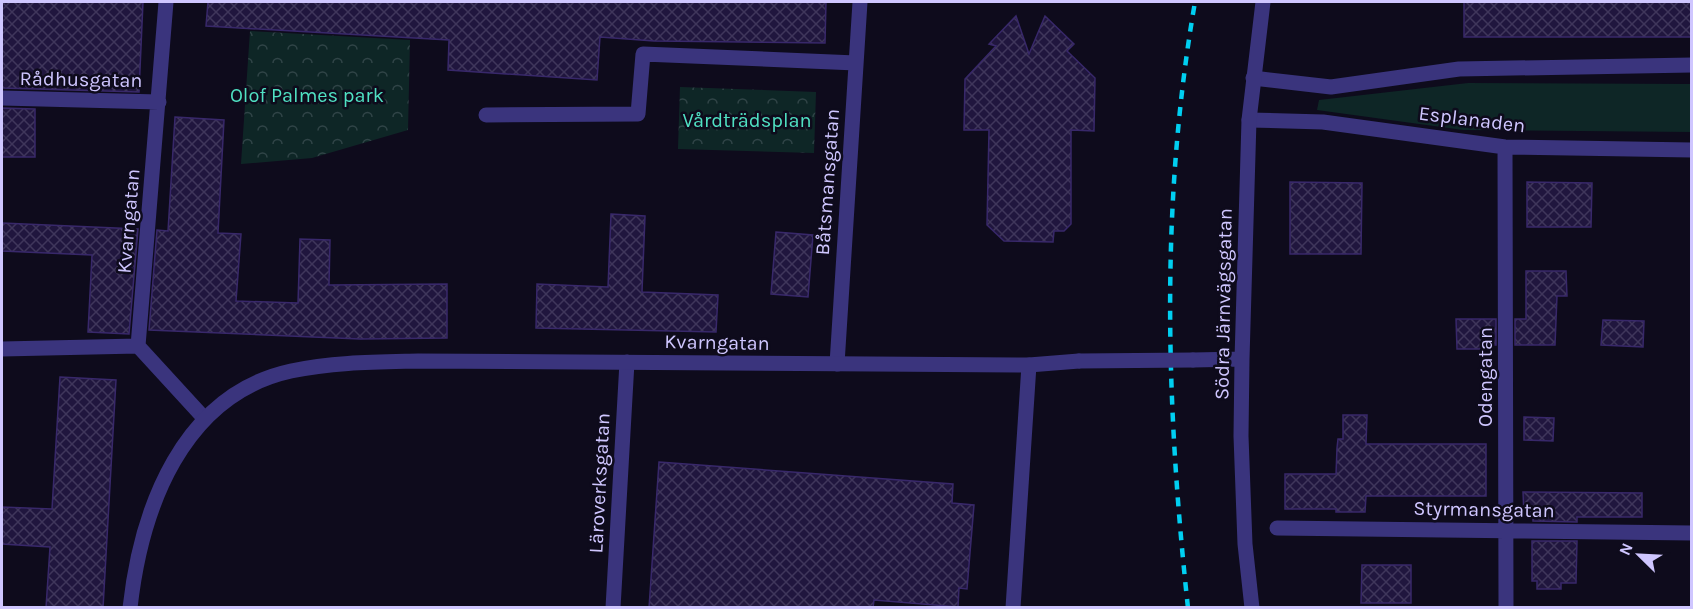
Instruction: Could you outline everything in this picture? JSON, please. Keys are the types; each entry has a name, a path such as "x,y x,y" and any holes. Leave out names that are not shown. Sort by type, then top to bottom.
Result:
{"street":[{"name":"Kvarngatan","path":"138,346 166,2"},
{"name":"Båtsmansgatan","path":"837,364 860,2"},
{"name":"Södra Järnvägsgatan","path":"1252,608 1245,544 1241,436 1242,359 1249,120 1252,78 1263,2"},
{"path":"486,115 638,114 643,54 856,63"},
{"name":"Esplanaden","path":"1252,78 1331,87 1459,69 1692,65"},
{"name":"Rådhusgatan","path":"2,98 159,102"},
{"name":"Esplanaden","path":"1249,120 1323,122 1504,147 1692,150"},
{"name":"Odengatan","path":"1504,147 1506,608"},
{"path":"2,349 138,346 204,418"},
{"name":"Kvarngatan","path":"130,608 140,547 150,509 179,453 204,418 249,388 291,371 346,363 627,362 1029,365 1079,361 1242,359"},
{"name":"Läroverksgatan","path":"613,608 627,362"},
{"path":"1013,608 1029,365"},
{"name":"Styrmansgatan","path":"1276,528 1692,533"}],"green space":[{"name":"Olof Palmes park","path":"250,31 410,40 408,130 312,158 241,164"},
{"path":"1468,83 1691,84 1691,132 1463,130 1317,110 1319,100"},
{"name":"Vårdträdsplan","path":"680,87 816,92 814,153 678,149"}],"building":[{"path":"2,2 143,2 139,92 2,88"},
{"path":"208,2 826,2 825,43 654,41 600,37 597,80 448,70 449,40 206,26"},
{"path":"1464,2 1692,2 1692,37 1464,37"},
{"path":"1016,16 1029,54 1045,16 1074,44 1067,51 1095,78 1094,131 1071,130 1071,224 1064,231 1054,231 1053,242 1004,241 987,225 989,130 964,130 965,79 996,46 989,44"},
{"path":"2,108 35,109 35,157 2,157"},
{"path":"175,117 224,120 218,233 241,234 236,301 298,303 300,239 330,240 329,285 447,284 447,338 360,339 149,330 157,230 168,231"},
{"path":"1290,182 1362,183 1361,254 1290,254"},
{"path":"1527,182 1592,183 1591,227 1527,227"},
{"path":"611,214 645,216 642,292 718,295 716,332 536,328 537,284 608,287"},
{"path":"2,223 138,229 129,334 88,332 92,255 2,251"},
{"path":"776,232 813,235 808,297 771,294"},
{"path":"1526,271 1566,271 1567,296 1557,296 1555,345 1515,345 1515,319 1526,319"},
{"path":"1456,319 1496,319 1496,345 1488,345 1488,349 1457,349"},
{"path":"1603,320 1644,321 1643,347 1601,345"},
{"path":"60,377 116,380 103,608 46,608 50,547 2,544 2,507 52,509"},
{"path":"1343,415 1367,415 1366,444 1486,444 1486,496 1366,496 1365,512 1336,512 1336,509 1285,509 1285,474 1336,474 1338,439 1343,439"},
{"path":"1524,417 1554,418 1553,441 1524,440"},
{"path":"659,462 953,484 952,503 974,505 967,589 959,588 958,607 874,600 873,608 649,608"},
{"path":"1523,492 1642,493 1642,517 1577,517 1577,522 1533,521 1533,515 1524,515"},
{"path":"1532,541 1577,541 1576,583 1561,583 1561,589 1537,589 1537,581 1532,581"},
{"path":"1362,565 1411,565 1411,603 1361,603"}],"railway":[{"path":"1188,608 1175,456 1170,304 1176,153 1195,2"}]}
